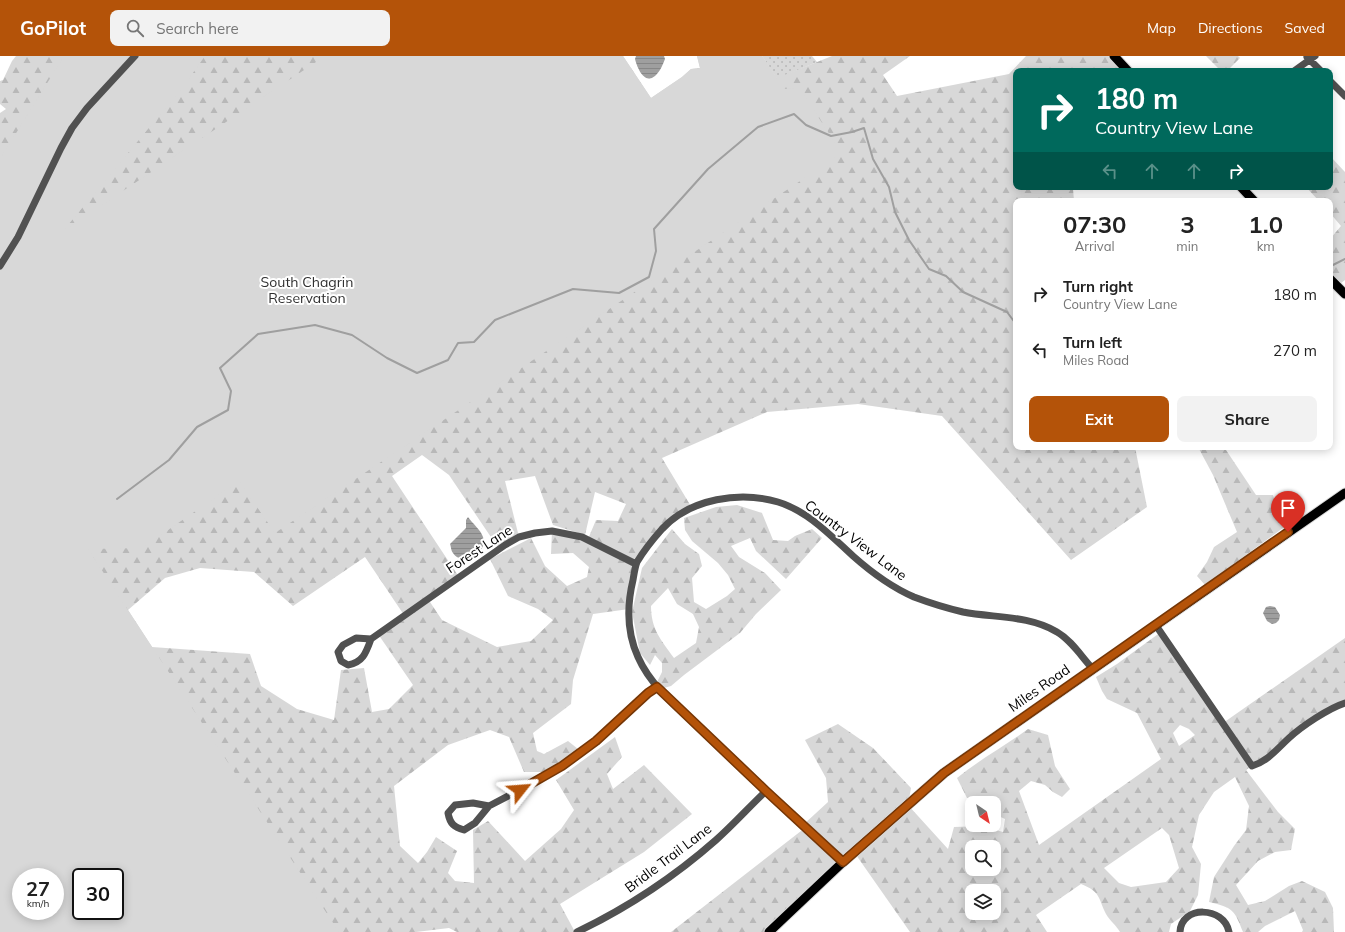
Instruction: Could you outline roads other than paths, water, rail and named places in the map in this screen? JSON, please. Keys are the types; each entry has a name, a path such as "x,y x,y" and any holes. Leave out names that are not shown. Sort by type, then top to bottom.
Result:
{"main road":[{"path":"1114,56 1125,68"},
{"path":"1244,190 1251,198"},
{"path":"1333,282 1345,294"},
{"name":"Miles Road","path":"769,932 843,862 944,773 1345,492"}],"street":[{"path":"0,266 18,237 72,128 86,108 135,56"},
{"path":"1298,68 1311,57 1319,68"},
{"path":"1333,83 1345,96"},
{"name":"Country View Lane","path":"843,862 657,687 638,657 630,635 629,609 631,586 636,564 663,528 680,514 699,505 739,497 760,498 781,503 802,513 824,529 855,558 889,584 910,595 943,607 963,612 1040,623 1059,633 1092,668"},
{"name":"Forest Lane","path":"371,639 356,638 343,645 338,652 341,661 348,665 356,663 366,652 371,639 505,545 519,537 535,532 552,531 582,536 636,564"},
{"path":"1155,624 1252,766 1265,760 1291,737 1334,707 1345,703"},
{"path":"489,806 473,803 455,805 448,813 450,822 455,827 464,830 475,823 489,806 533,784 568,762 596,741 648,693 657,687"},
{"name":"Bridle Trail Lane","path":"577,932 600,921 629,904 680,869 716,839 766,791"},
{"path":"1180,932 1180,928 1184,920 1190,915 1200,912 1212,912 1218,916 1228,927 1229,932"}],"waterway":[{"path":"117,499 169,460 197,427 228,410 231,391 220,368 258,334 315,325 352,335 387,358 417,373 448,360 458,343 474,342 495,320 573,289 619,293 649,277 656,251 654,229 708,169 758,127 794,114 806,125 831,136 864,128 873,159 889,187 895,212 909,240 929,269 946,276 963,292 1007,312 1013,320"},
{"path":"1333,265 1345,259"}],"park label":[{"name":"South Chagrin Reservation","path":"307,290"}]}
